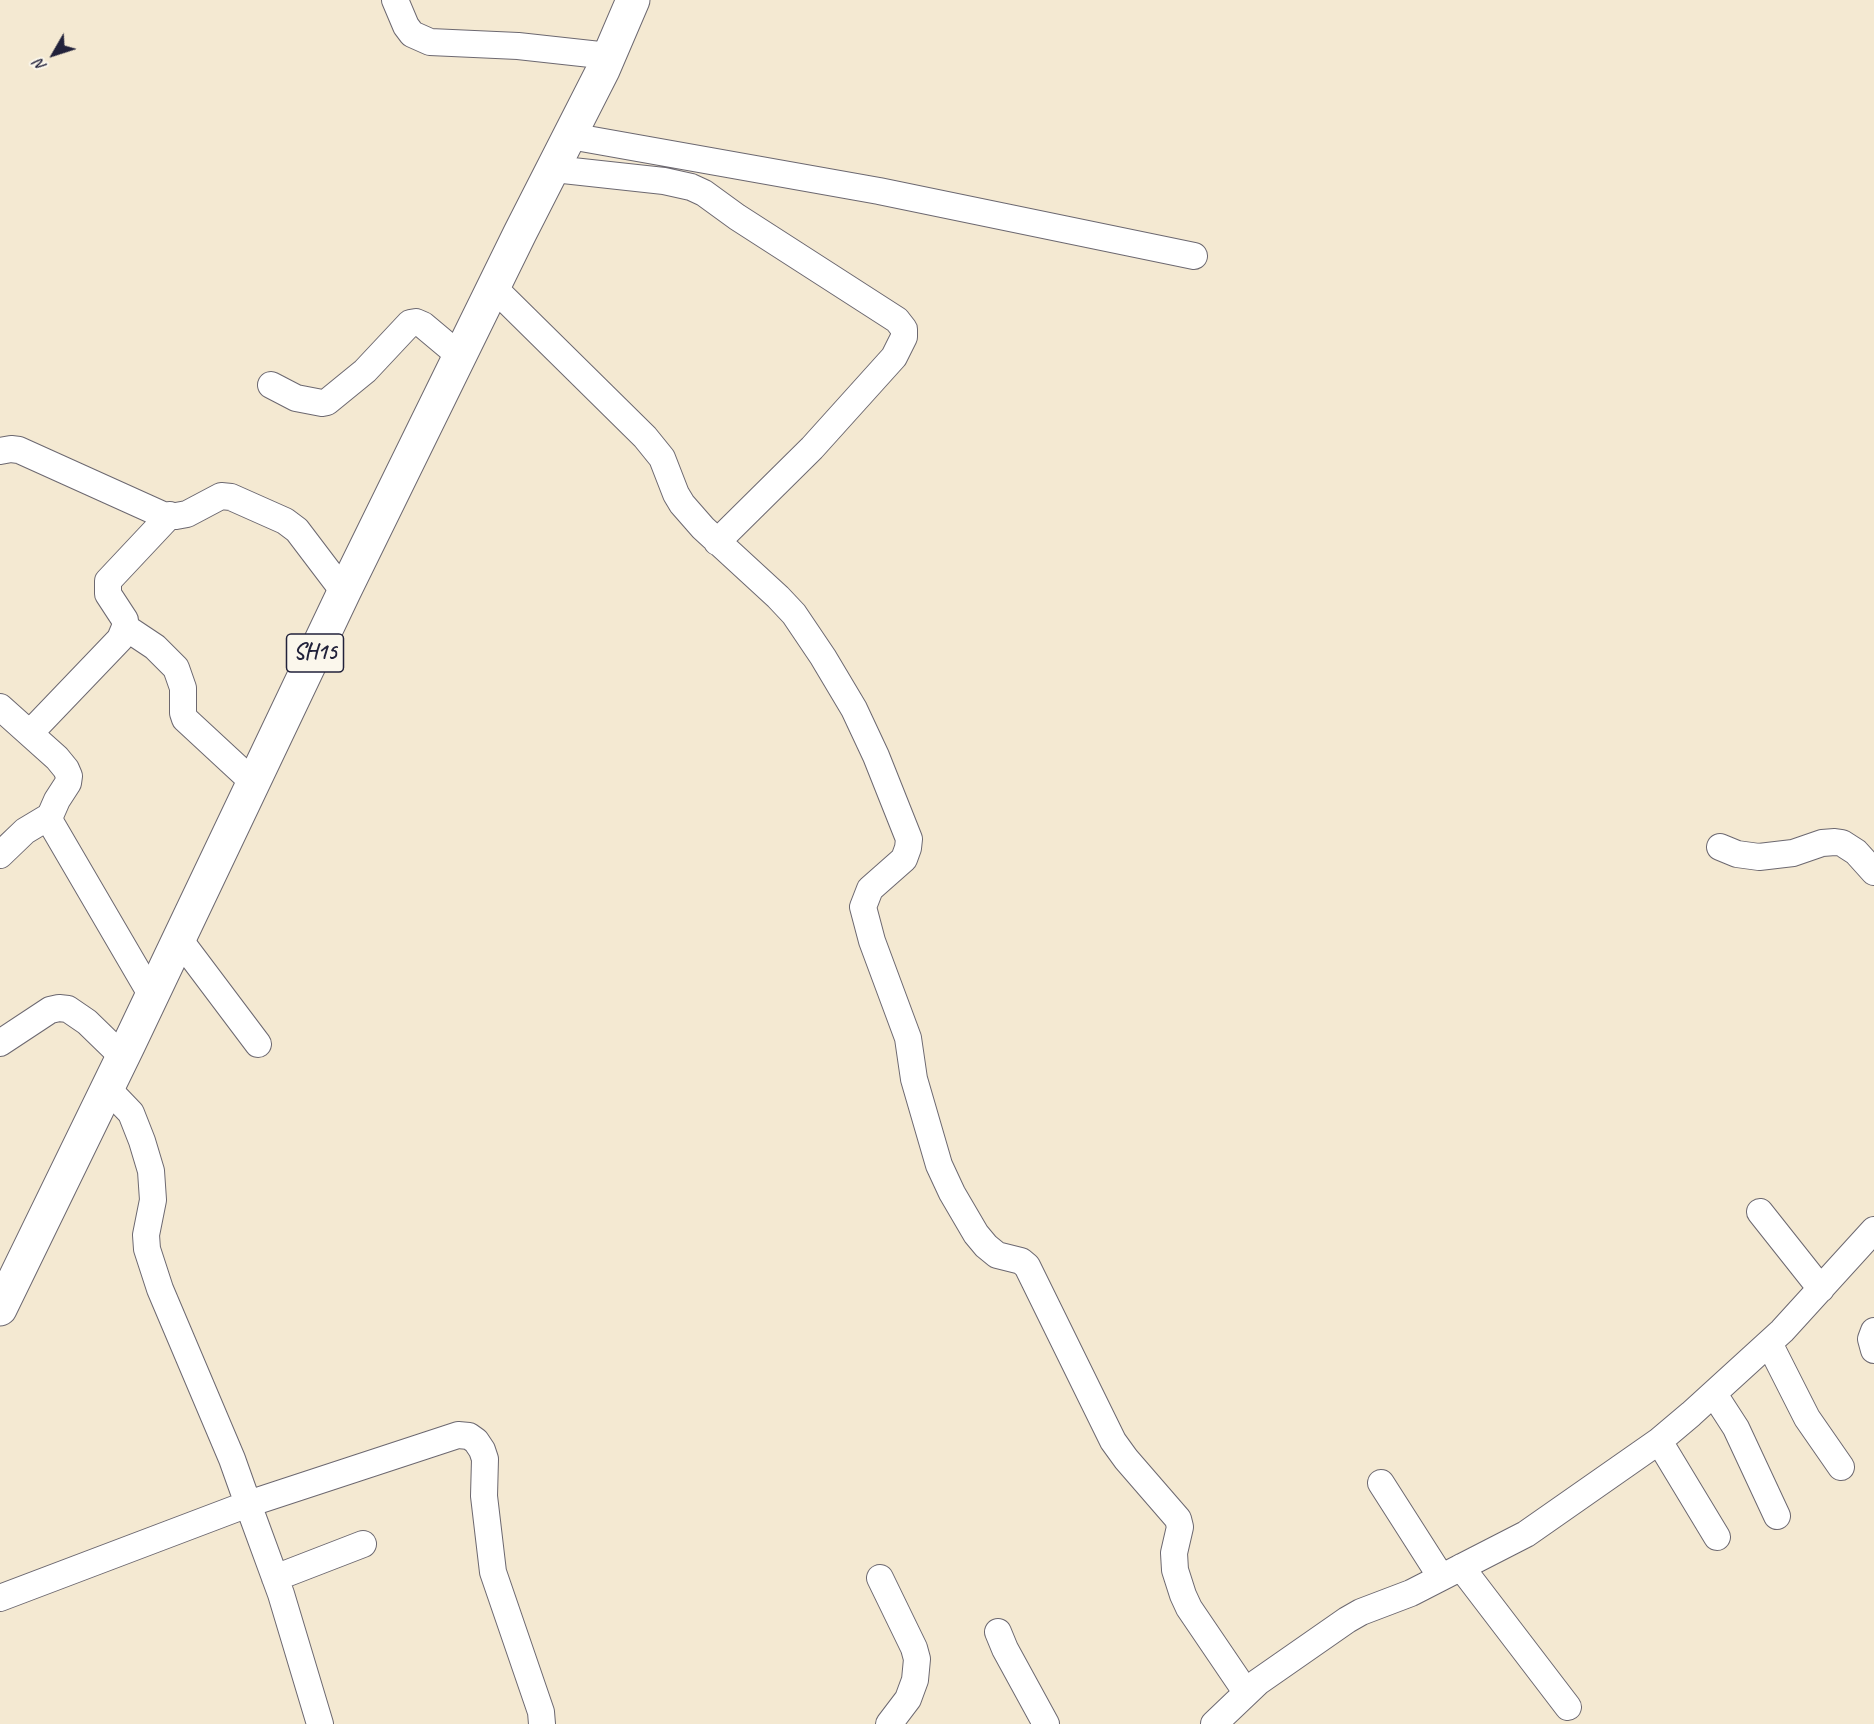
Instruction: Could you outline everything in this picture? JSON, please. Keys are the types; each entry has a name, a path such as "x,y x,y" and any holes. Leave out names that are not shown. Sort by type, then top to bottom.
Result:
{"main road":[{"name":"SH15","path":"0,1309 123,1057 344,591 554,169 609,56 633,0"}],"street":[{"path":"395,0 412,34 430,42 518,46 609,56"},
{"path":"570,136 879,191 1194,256"},
{"path":"554,169 664,181 691,187 704,193 897,320 904,329 904,337 894,357 812,448 717,542"},
{"path":"494,288 645,437 662,458 676,494 703,528 794,614 854,709 876,756 909,839 904,859 870,889 863,907 872,941 908,1038 914,1078 939,1165 964,1214 986,1246 997,1255 1021,1261 1027,1266 1113,1441 1178,1519 1180,1527 1174,1553 1175,1570 1183,1595 1246,1692"},
{"path":"270,385 296,398 327,402 365,371 410,323 416,322 423,325 460,356"},
{"path":"0,451 19,450 163,515 187,514 221,496 231,497 285,521 297,530 344,591"},
{"path":"30,733 120,639 125,621 108,594 108,581 170,515"},
{"path":"125,627 155,647 176,668 183,688 185,719 253,783"},
{"path":"0,707 57,758 69,776 68,783 50,816 25,831 0,855"},
{"path":"50,816 55,831 152,996"},
{"path":"1720,847 1737,854 1759,857 1793,853 1822,843 1842,843 1856,852 1874,872"},
{"path":"179,939 258,1044"},
{"path":"0,1043 50,1010 68,1009 87,1022 123,1057"},
{"path":"107,1088 131,1113 137,1127 151,1171 153,1200 146,1235 147,1249 160,1289 249,1503 275,1578 320,1724"},
{"path":"1760,1212 1821,1289"},
{"path":"1214,1724 1258,1682 1347,1620 1361,1612 1411,1593 1526,1534 1659,1441 1782,1331 1874,1230"},
{"path":"1874,1331 1871,1339 1874,1350"},
{"path":"1769,1343 1807,1418 1841,1467"},
{"path":"1714,1394 1736,1428 1777,1516"},
{"path":"0,1598 249,1503 458,1435 468,1436 476,1441 485,1460 484,1496 493,1572 541,1712 542,1724"},
{"path":"1659,1441 1717,1537"},
{"path":"1381,1483 1451,1572 1568,1707"},
{"path":"275,1578 363,1544"},
{"path":"880,1578 917,1659 915,1680 908,1699 889,1724"},
{"path":"998,1632 1046,1724"}]}
